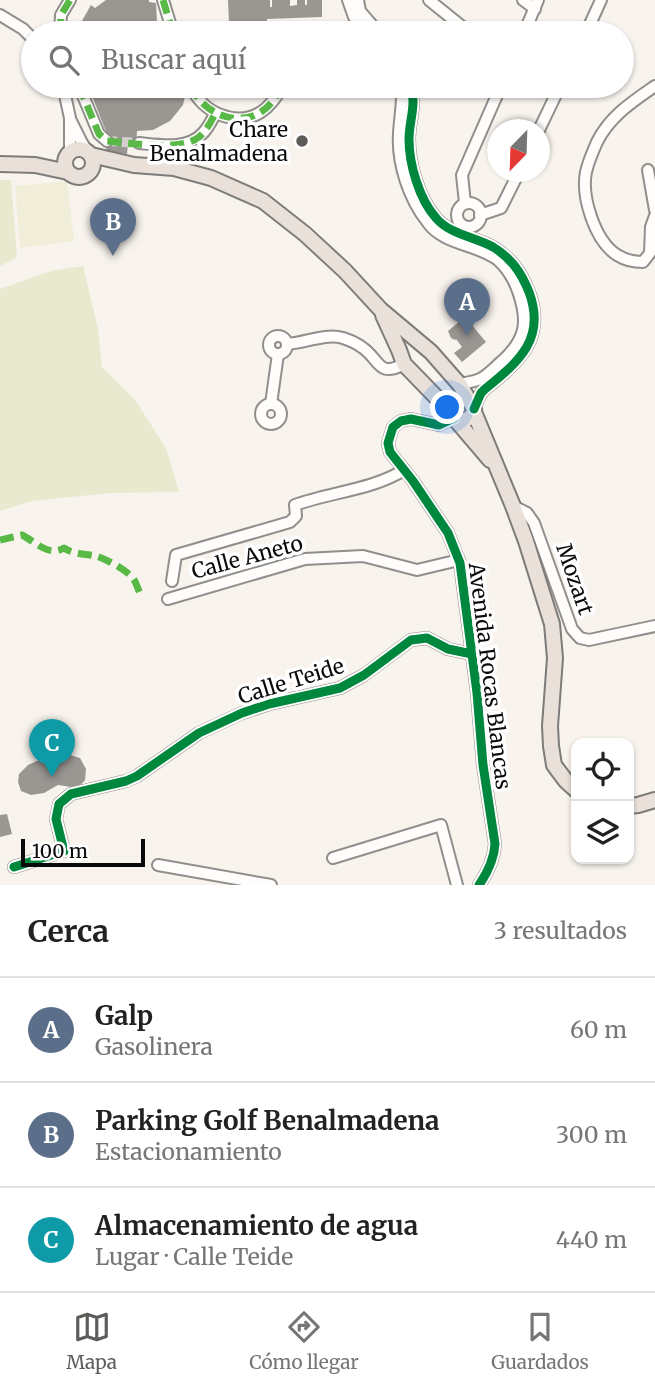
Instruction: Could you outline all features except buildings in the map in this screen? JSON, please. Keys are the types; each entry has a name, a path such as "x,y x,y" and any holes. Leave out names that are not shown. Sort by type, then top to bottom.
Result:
{"main road":[{"path":"35,165 75,149 82,149 134,165 174,168 211,178 263,201 305,234 345,271 381,310 439,360 460,385 474,411 526,541 552,624 555,658 550,726 554,765 571,786"},
{"path":"90,153 94,163 91,171"},
{"path":"68,154 65,161 68,172"},
{"path":"0,164 35,165 68,172 80,178 91,171 134,165"},
{"path":"381,310 402,360 497,467"},
{"path":"402,360 412,345 420,343"},
{"path":"455,420 466,420 472,417 474,411"},
{"path":"634,805 655,800"}],"street":[{"path":"61,21 61,15 70,0"},
{"path":"163,0 169,21"},
{"path":"348,0 356,21"},
{"path":"358,0 360,11 369,21"},
{"path":"429,0 455,21"},
{"path":"523,0 536,5"},
{"path":"591,21 601,0"},
{"path":"0,15 21,28"},
{"path":"655,86 617,113 598,141 586,174 587,206 598,233 616,254 633,262 643,262 650,253 651,227 655,216"},
{"path":"66,98 70,118 68,154"},
{"path":"84,98 99,134 107,141"},
{"path":"199,98 215,114 239,118 263,111 275,98"},
{"path":"403,98 399,136 402,169 420,210 437,233 498,261 516,286 525,314 521,337 506,358 481,379 460,385"},
{"path":"413,98 409,137 412,167 435,218 462,225 515,265 525,282 535,315 535,327 523,352 515,363 485,388 474,411"},
{"path":"465,203 462,176 496,98"},
{"path":"544,119 554,98"},
{"path":"139,143 182,144 197,139 205,132 215,114"},
{"path":"70,118 90,153"},
{"path":"648,170 655,210"},
{"path":"480,215 501,208 514,182"},
{"path":"454,225 458,210 465,203"},
{"path":"465,203 475,205 480,215 471,232"},
{"path":"276,336 282,337 287,344 286,350 278,354 269,348 271,339 276,336"},
{"path":"287,344 341,337 363,348 380,367 389,370 402,360"},
{"path":"271,404 278,354"},
{"name":"Avenida Rocas Blancas","path":"455,420 439,425 411,419 401,421 393,427 388,443 390,452 448,533 459,559 495,844 488,872 479,885"},
{"path":"172,581 176,555 290,522 296,516 295,505 370,484 404,471"},
{"name":"Mozart","path":"513,506 527,513 534,523 572,629 580,638 589,640 655,626"},
{"name":"Calle Aneto","path":"168,599 305,559 363,556 417,570 459,559"},
{"name":"Calle Teide","path":"14,867 64,851 56,819 59,804 71,794 137,776 199,733 242,713 340,688 364,675 411,640 427,638 448,649 472,654"},
{"path":"333,858 441,825 457,885"},
{"path":"158,865 246,883 271,885"}],"green space":[{"path":"0,180 11,180 17,257 0,266"},
{"path":"83,266 98,329 102,367 135,400 166,448 179,492 110,493 32,501 0,511 0,289 51,271"}],"shaded area":[{"path":"67,181 74,241 20,248 15,186"}],"tunnel":[{"path":"107,141 139,143"}],"marked path":[{"path":"61,21 61,15 70,0"},
{"path":"163,0 169,21"},
{"path":"84,98 99,134 107,141 155,145 191,142 206,129 215,114"},
{"path":"199,98 211,110 231,118 251,117 265,110 275,98"},
{"path":"0,540 22,535 47,550 64,548 75,553 100,557 130,575 143,598"}],"cycle path":[{"path":"412,98 409,149 416,181 430,210 441,223 455,232 493,247 510,261 526,285 533,308 532,336 526,347 519,358 481,393 474,409"},
{"path":"454,418 439,425 411,419 401,421 393,427 388,443 390,452 448,533 460,563 477,693 483,765 495,844 490,866 479,885"},
{"path":"14,867 64,851 56,819 59,804 71,794 137,776 199,733 242,713 340,688 364,675 411,640 427,638 448,649 472,654"}],"place":[{"name":"Chare Benalmadena","path":"302,141"},
{"name":"Parking Golf Benalmadena","path":"113,256"},
{"name":"Galp","path":"467,336"},
{"name":"Almacenamiento de agua","path":"52,777"}]}
